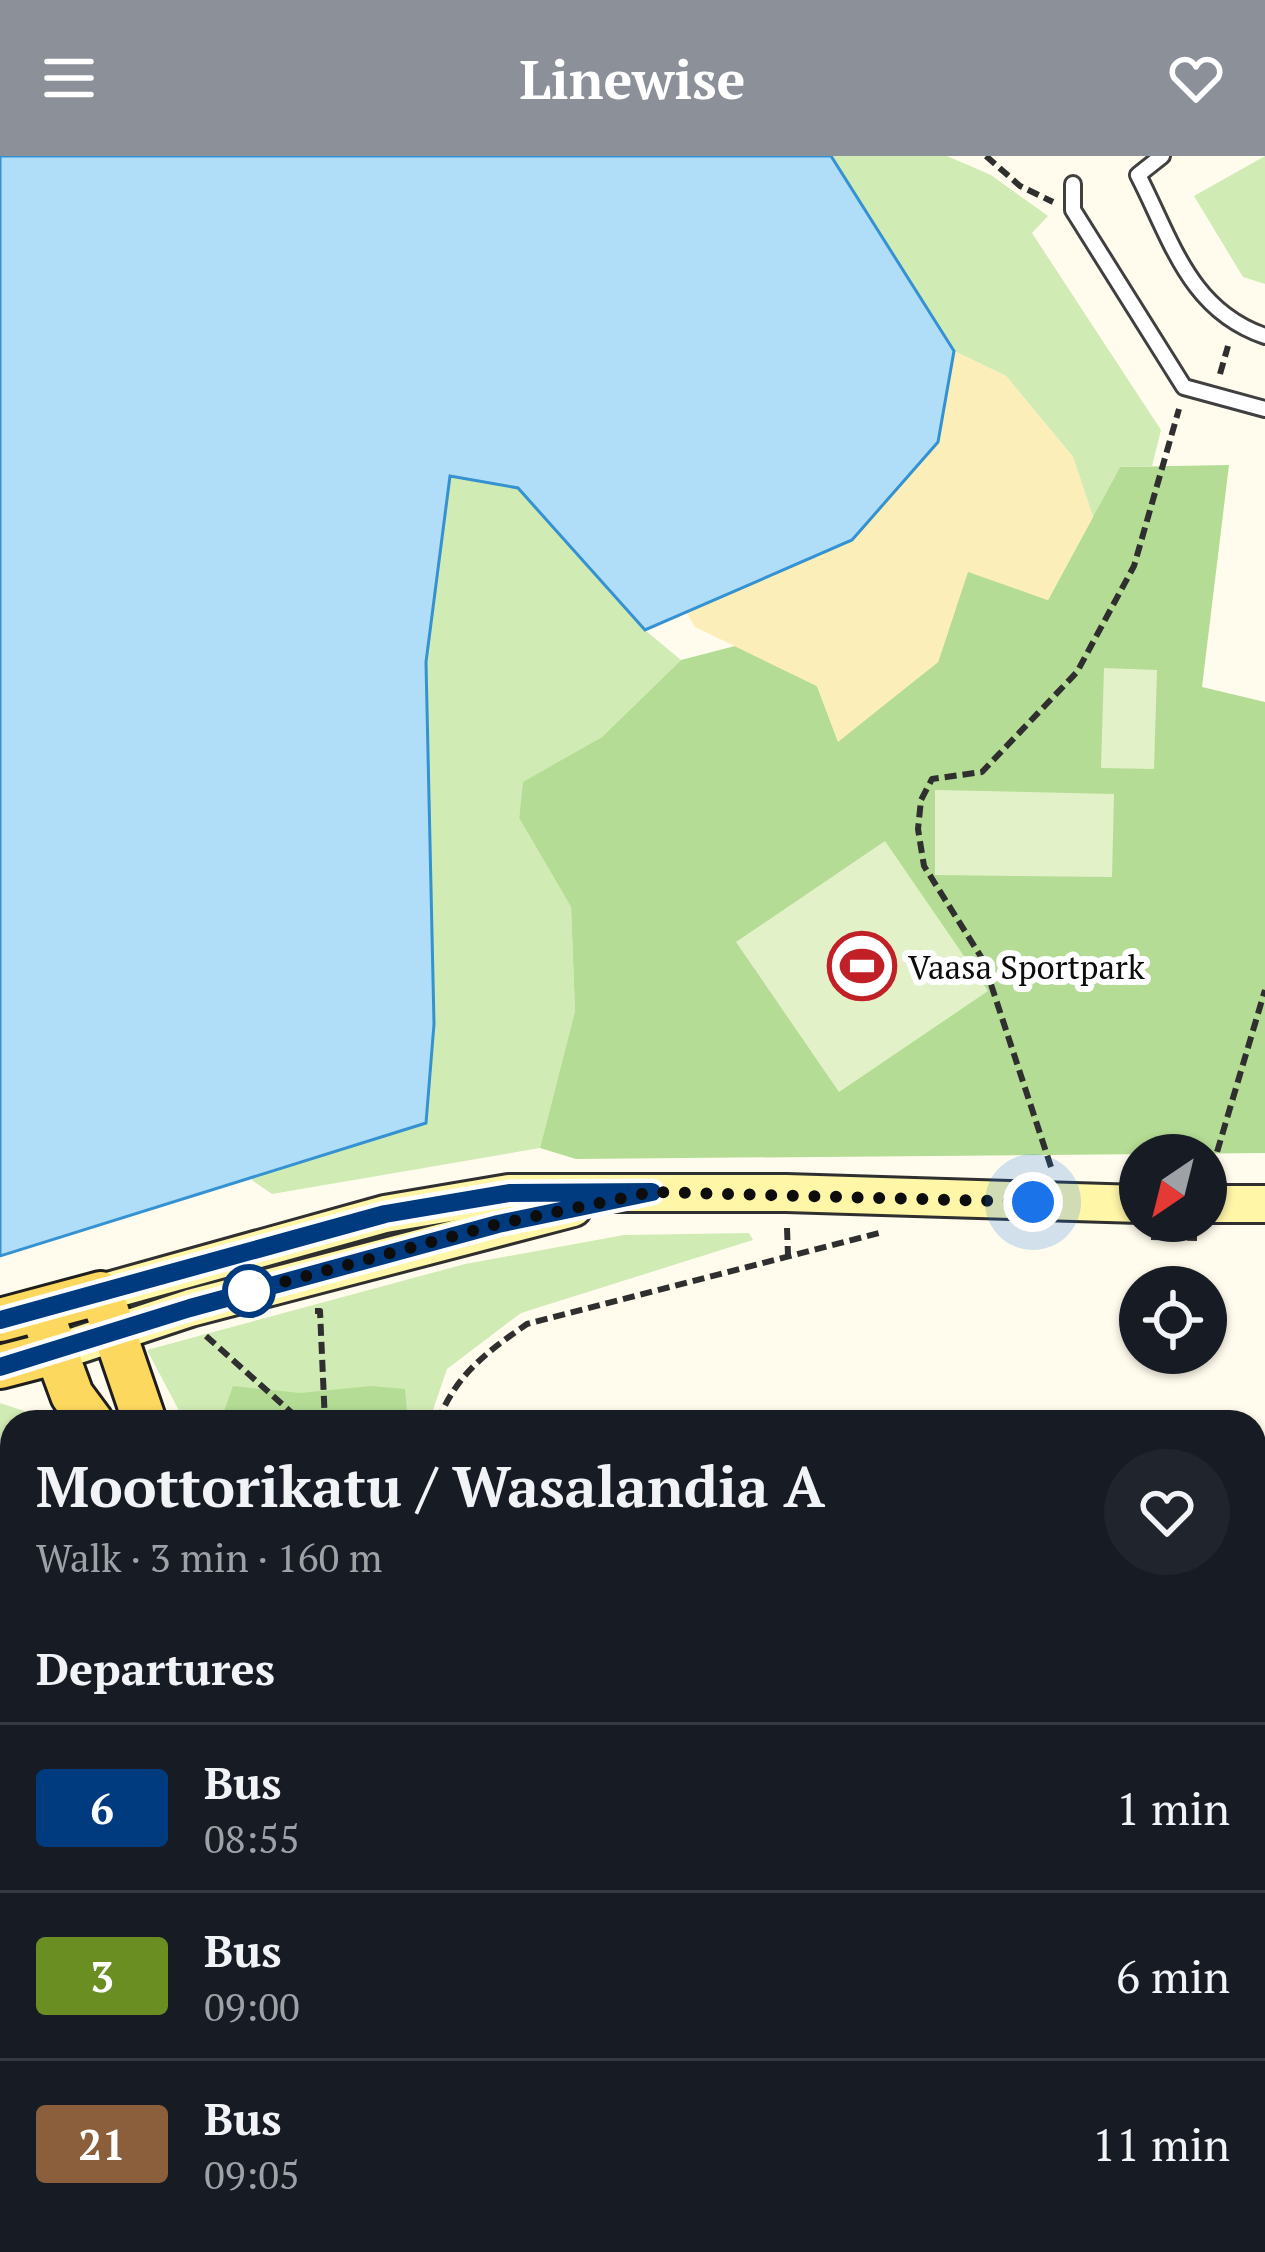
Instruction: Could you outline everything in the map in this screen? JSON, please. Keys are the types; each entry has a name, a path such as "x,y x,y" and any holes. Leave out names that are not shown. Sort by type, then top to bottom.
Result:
{"main road":[{"path":"20,1316 190,1308 498,1224 652,1192"},
{"path":"1227,1192 1265,1204"},
{"path":"0,1367 54,1353 108,1313 385,1214 509,1193 1119,1203"},
{"path":"108,1313 141,1410"},
{"path":"20,1316 54,1353 85,1410"}],"lane":[{"path":"1162,156 1138,175 1202,299 1234,325 1265,335"},
{"path":"1073,184 1073,210 1184,387 1265,409"}],"path":[{"path":"986,156 1021,186 1073,210"},
{"path":"1218,397 1234,325"},
{"path":"1051,1167 983,960 924,866 918,829 922,800 932,779 982,772 1077,672 1134,566 1184,387"},
{"path":"1224,1134 1265,990"},
{"path":"442,1410 448,1394 478,1358 527,1324 788,1255"},
{"path":"190,1308 194,1325 289,1410"},
{"path":"299,1313 320,1311 325,1410"}],"green space":[{"path":"831,156 947,156 991,175 1048,216 1032,233 1161,430 1152,466 1120,467 1093,517 1073,457 1006,376 954,351"},
{"path":"1265,156 1265,284 1243,277 1194,196"},
{"path":"1229,465 1202,687 1265,702 1265,1153 1227,1153 1227,1134 1119,1134 1119,1154 576,1159 540,1148 575,1011 571,907 519,818 523,782 602,737 681,660 735,646 817,686 838,741 938,662 968,571 1048,600 1120,467"},
{"path":"450,476 518,488 645,630 681,660 602,737 523,783 519,818 571,907 575,1011 540,1148 272,1194 253,1181 94,882"},
{"path":"1104,668 1157,670 1154,769 1101,768"},
{"name":"Vaasa Sportpark","path":"935,790 1114,794 1112,877 935,875"},
{"name":"Vaasa Sportpark","path":"885,841 988,991 839,1092 736,942"},
{"path":"749,1233 753,1240 521,1313 447,1369 433,1410 179,1410 147,1350 465,1264 624,1235"},
{"path":"233,1386 300,1393 371,1386 405,1389 407,1410 224,1410"}],"sand":[{"path":"954,351 1006,376 1073,457 1093,517 1048,600 968,572 938,662 838,742 817,686 695,627 686,612 852,539 938,442"}],"water":[{"path":"0,156 831,156 954,351 938,442 852,540 645,630 518,488 450,476 426,662 434,1024 426,1123 0,1256"}],"bus line":[{"name":"6","path":"0,1320 385,1214 509,1193 652,1192 498,1224 190,1308 0,1367"}],"place":[{"name":"Vaasa Sportpark","path":"862,966"}],"route":[{"path":"249,1291 236,1295 498,1224 652,1192 1033,1202"}]}
